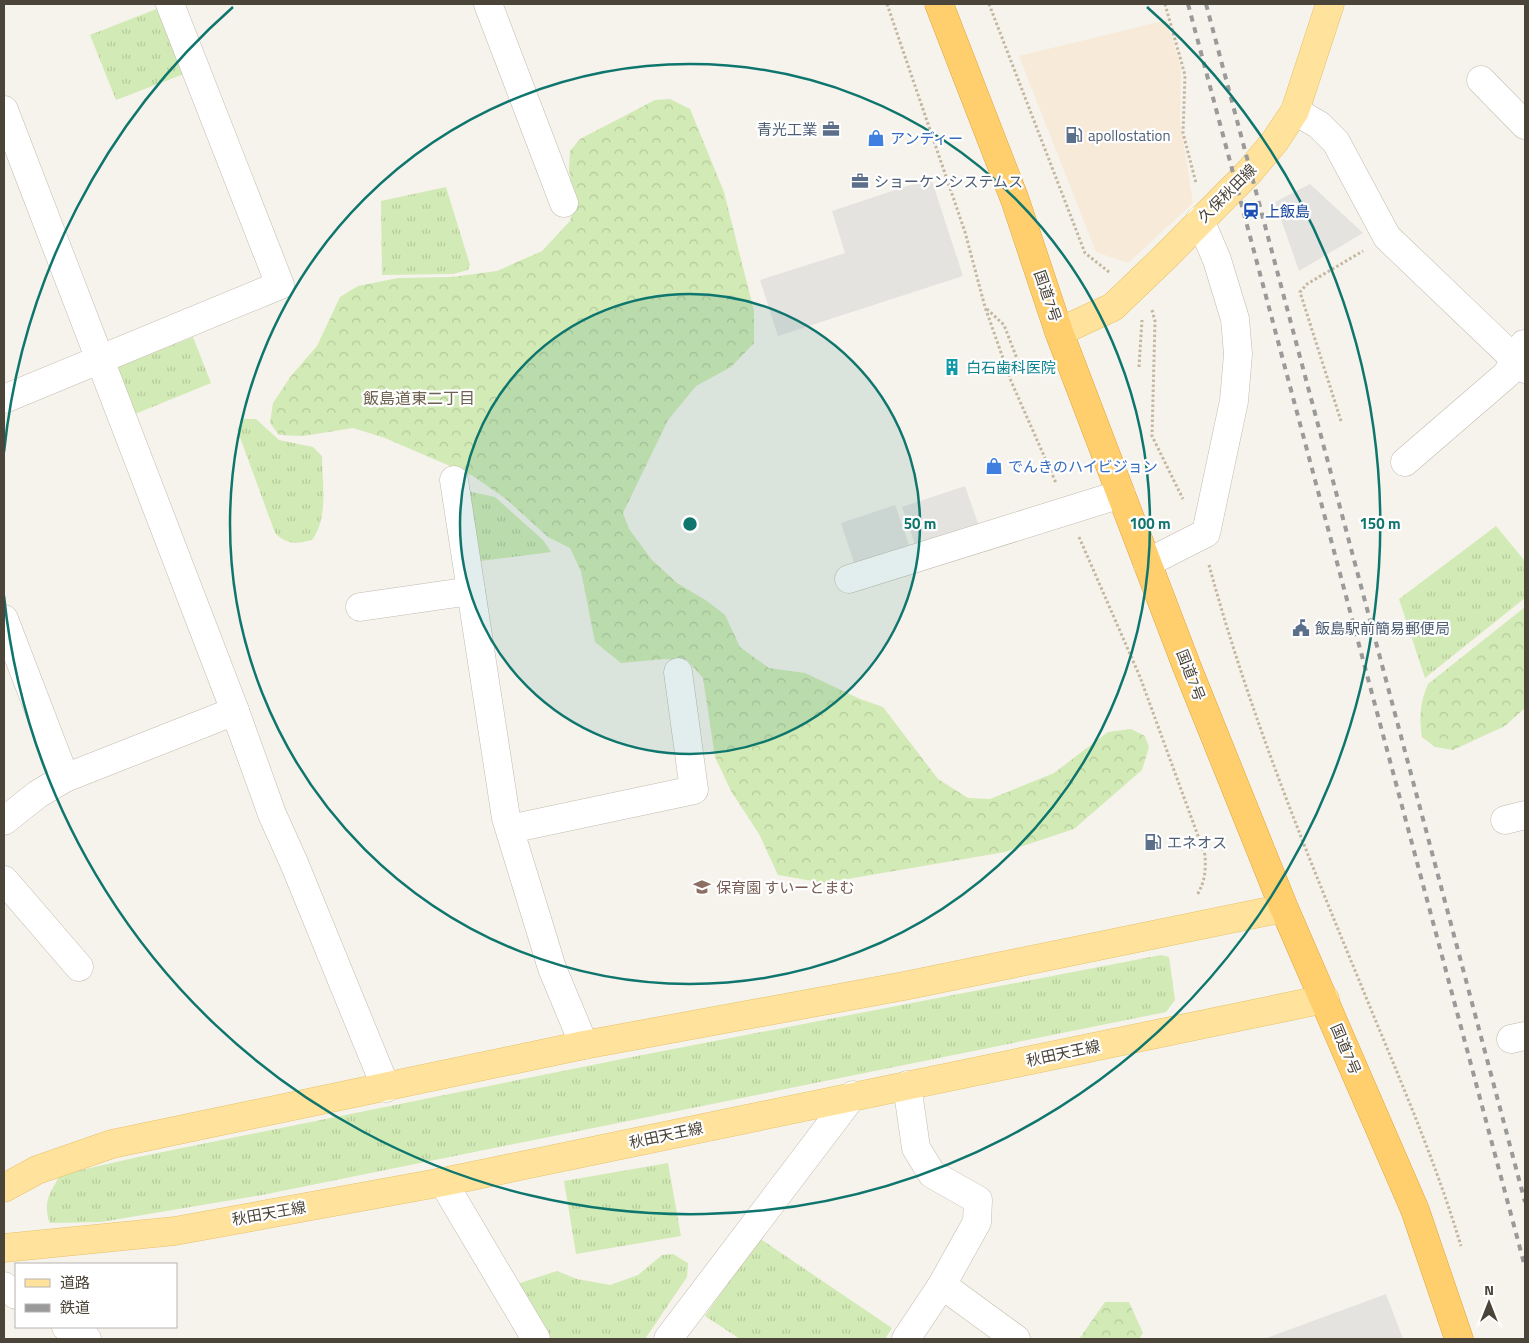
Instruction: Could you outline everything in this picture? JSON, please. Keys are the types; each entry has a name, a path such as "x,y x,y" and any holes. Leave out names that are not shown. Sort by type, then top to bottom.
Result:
{"highway":[{"name":"国道7号","path":"940,4 1015,200 1060,332 1147,563 1284,908 1415,1210 1459,1339"}],"main road":[{"name":"久保秋田線","path":"1060,332 1113,307 1136,302 1202,217 1250,171 1275,141 1296,111 1330,4"},
{"path":"4,1188 37,1170 112,1144 584,1045 904,986 1284,908"},
{"name":"秋田天王線","path":"4,1248 175,1231 443,1182 853,1095 1325,999"}],"street":[{"path":"4,399 280,285 170,4"},
{"path":"488,4 564,203"},
{"path":"1481,80 1525,125"},
{"path":"4,110 235,711 272,814 294,862 386,1088"},
{"path":"1296,111 1320,125 1336,142 1387,237 1522,356 1507,374 1405,462"},
{"path":"1147,563 1206,533 1234,401 1238,354 1235,319 1202,217"},
{"path":"454,480 506,818 552,968 584,1045"},
{"path":"849,579 1121,494"},
{"path":"360,607 471,591"},
{"path":"4,619 65,778"},
{"path":"510,829 694,790 678,672"},
{"path":"4,821 38,794 65,778 235,711"},
{"path":"4,880 79,967"},
{"path":"906,1339 942,1285 977,1222 978,1200 932,1174 916,1148 907,1085"},
{"path":"668,1339 853,1095"},
{"path":"443,1182 536,1339"},
{"path":"942,1285 1016,1339"},
{"path":"4,1286 15,1293"},
{"path":"68,1328 87,1339"}],"path":[{"path":"887,4 964,232 985,306 1011,380 1140,677 1205,855 1206,869 1202,886 1191,903"},
{"path":"989,4 1086,253 1136,302 1152,309 1155,321 1152,436 1200,536 1241,676 1336,924 1422,1132 1462,1248"},
{"path":"1165,4 1185,75 1183,133 1202,217"},
{"path":"1341,421 1300,292 1307,284 1387,237"},
{"path":"1136,302 1140,367"},
{"path":"985,306 1004,325 1024,377"}],"shaded area":[{"path":"1167,20 1181,69 1180,121 1193,203 1128,263 1096,252 1019,56"},
{"path":"931,178 963,276 778,336 760,280 845,253 832,211"},
{"path":"1310,184 1363,233 1299,271 1275,202"},
{"path":"965,486 979,526 916,547 902,507"},
{"path":"895,505 909,545 854,563 841,523"},
{"path":"1386,1294 1403,1339 1264,1339"}],"green space":[{"path":"159,8 184,74 116,100 90,35"},
{"path":"670,99 690,109 724,192 754,311 754,343 731,367 696,386 668,420 623,513 629,529 652,560 677,583 707,601 725,615 740,647 769,668 805,673 860,699 883,707 938,779 968,798 990,799 1054,773 1108,732 1131,729 1145,736 1149,747 1142,770 1074,829 1005,852 824,883 778,875 759,834 731,791 715,757 703,678 687,660 665,659 621,663 595,642 581,571 570,548 548,537 506,499 473,476 385,438 353,428 303,436 279,435 270,423 273,403 291,376 317,346 340,297 358,286 398,278 452,277 497,271 542,251 570,221 575,203 569,170 570,151 580,139 655,100"},
{"path":"446,187 470,265 468,270 453,274 382,275 381,201"},
{"path":"193,337 211,383 135,414 116,368"},
{"path":"244,419 256,419 279,440 313,447 322,456 323,510 321,521 312,540 288,542 275,533 237,429"},
{"path":"467,491 495,497 543,540 551,552 480,561"},
{"path":"1496,526 1525,561 1525,598 1425,678 1399,599"},
{"path":"1525,607 1525,708 1505,726 1453,750 1435,747 1422,737 1421,730 1420,717 1428,684"},
{"path":"1161,955 1169,957 1175,1000 1166,1012 262,1195 101,1222 50,1223 48,1216 48,1198 60,1175 138,1157 632,1057"},
{"path":"668,1163 681,1236 576,1254 564,1181"},
{"path":"759,1238 892,1328 885,1339 740,1339 705,1316"},
{"path":"673,1254 688,1263 687,1277 645,1339 550,1339 517,1284 557,1271 577,1279 610,1285 638,1275 662,1255"},
{"path":"1105,1302 1129,1302 1143,1333 1139,1339 1079,1339"}],"railway":[{"path":"1188,4 1525,1267"},
{"path":"1206,4 1525,1202"}],"place":[{"name":"青光工業","path":"831,129"},
{"name":"apollostation","path":"1074,135"},
{"name":"アンディー","path":"876,138"},
{"name":"ショーケンシステムス","path":"860,181"},
{"name":"上飯島","path":"1251,211"},
{"name":"白石歯科医院","path":"952,367"},
{"name":"でんきのハイビジョン","path":"994,466"},
{"name":"飯島駅前簡易郵便局","path":"1301,628"},
{"name":"エネオス","path":"1153,842"},
{"name":"保育園 すいーとまむ","path":"702,887"}],"district":[{"name":"飯島道東二丁目","path":"419,398"}]}
